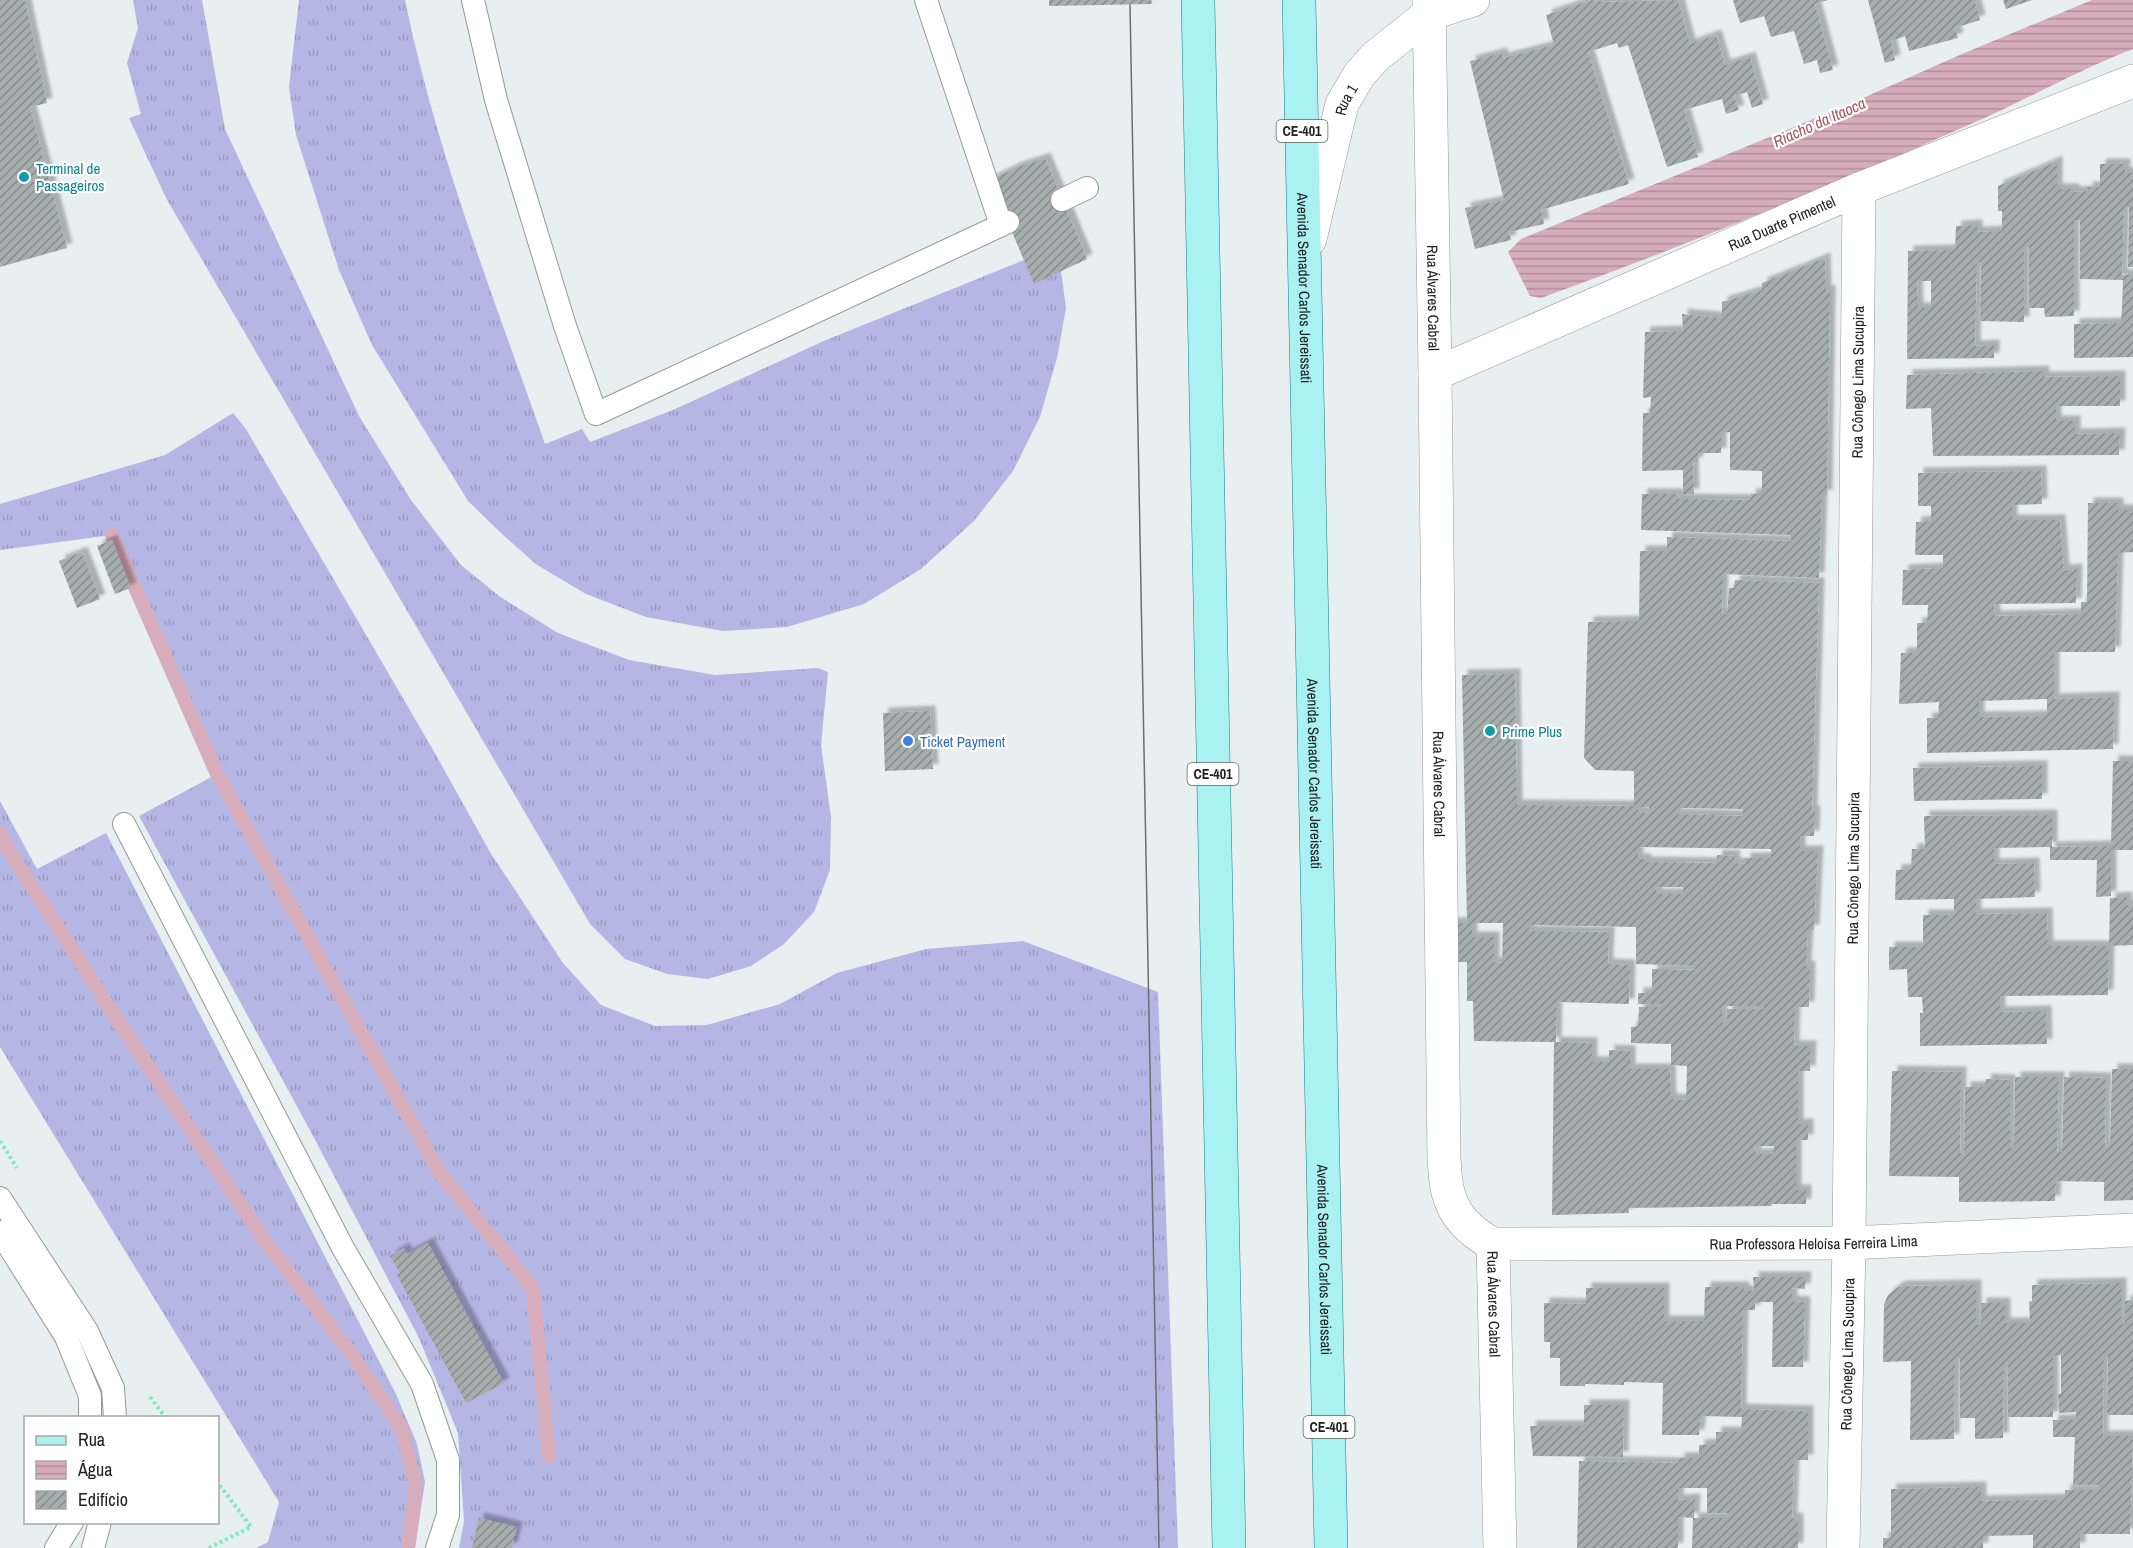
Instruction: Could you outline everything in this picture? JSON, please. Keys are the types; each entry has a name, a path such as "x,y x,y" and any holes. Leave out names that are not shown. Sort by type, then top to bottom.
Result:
{"main road":[{"name":"CE-401","path":"1198,0 1229,1548"},
{"name":"Avenida Senador Carlos Jereissati","path":"1299,0 1331,1548"}],"street":[{"name":"Rua 1","path":"1304,261 1341,104 1359,75 1429,7 1473,0"},
{"name":"Rua Álvares Cabral","path":"1429,7 1444,1159 1448,1192 1458,1214 1474,1234 1493,1244 1500,1548"},
{"name":"Rua Duarte Pimentel","path":"1435,374 1859,189 2133,81"},
{"name":"Rua Cônego Lima Sucupira","path":"1843,1548 1849,1243 1859,189"},
{"name":"Rua Professora Heloísa Ferreira Lima","path":"1493,1244 1849,1243 2133,1230"}],"lane":[{"path":"472,0 496,100 565,327 596,414 1004,224 926,0"},
{"path":"1062,200 1087,188"},
{"path":"124,824 343,1248 422,1384 448,1460 448,1515 437,1548"},
{"path":"0,1198 87,1330 113,1388 115,1416"},
{"path":"0,1232 66,1338 90,1396 90,1416"},
{"path":"56,1548 71,1524"},
{"path":"93,1548 99,1524"}],"path":[{"path":"209,1548 251,1527 219,1484"}],"green space":[{"path":"133,0 202,0 225,129 359,416 411,500 461,565 499,596 558,633 629,660 715,675 818,668 828,672 821,745 831,817 830,870 814,912 784,944 751,966 708,979 667,974 625,959 590,924 166,198 129,118 141,114 127,63 138,28"},
{"path":"299,0 405,0 449,169 545,444 582,429 590,442 673,410 826,340 1024,260 1034,283 1061,271 1066,308 1057,358 1040,417 1013,471 974,521 921,569 864,604 787,627 723,631 646,617 586,594 537,565 468,501 372,345 339,270 296,135 289,87"},
{"path":"233,413 246,429 490,852 563,963 601,1005 655,1026 707,1025 780,1004 837,973 926,949 1023,941 1158,992 1178,1548 459,1548 464,1521 458,1433 419,1338 312,1134 139,816 217,774 112,535 0,550 0,504 165,455"},
{"path":"0,801 37,869 106,833 396,1394 417,1444 425,1482 415,1548 256,1548 268,1542 279,1502 0,1047"}],"water":[{"name":"Riacho da Itaoca","path":"2092,0 2133,0 2133,49 1926,144 1707,235 1541,298 1530,296 1508,252 1521,239 1838,109"}],"building":[{"name":"Terminal de Passageiros","path":"0,0 25,0 47,103 30,107 67,248 0,267"},
{"path":"1049,0 1151,0 1152,4 1049,6"},
{"path":"1591,0 1605,2 1678,0 1690,44 1716,35 1725,65 1750,57 1763,104 1752,108 1747,92 1734,96 1739,110 1726,114 1722,99 1684,110 1698,157 1667,167 1628,45 1619,48 1617,43 1588,52 1629,184 1541,210 1544,224 1509,232 1511,240 1475,249 1465,208 1504,200 1470,61 1502,53 1503,58 1554,45 1546,15"},
{"path":"1733,0 1828,0 1815,4 1833,70 1820,73 1817,60 1804,64 1794,31 1771,37 1764,16 1740,23"},
{"path":"1868,0 1980,0 1975,2 1980,20 1955,28 1958,38 1909,51 1905,36 1891,41 1895,60 1885,63"},
{"path":"2003,0 2032,0 2006,9"},
{"path":"1045,158 1087,259 1034,284 990,180 1017,167"},
{"path":"2057,161 2057,189 2074,189 2074,192 2088,191 2087,187 2100,187 2100,164 2125,164 2125,173 2133,173 2133,267 2128,267 2129,207 2124,207 2122,275 2133,274 2133,357 2074,358 2074,324 2121,323 2123,280 2080,279 2080,220 2074,220 2074,316 2045,317 2044,308 2029,308 2029,247 2024,247 2024,322 1980,321 1981,262 1977,262 1975,346 1994,345 1994,358 1907,359 1908,251 1955,250 1956,226 1977,225 1977,232 2002,231 2002,211 1998,211 1998,186","holes":["1917,281 1931,281 1931,308 1918,308"]},
{"path":"1825,258 1826,291 1830,290 1827,495 1822,495 1819,578 1723,574 1722,614 1727,614 1729,588 1734,588 1735,580 1819,583 1812,811 1815,811 1814,836 1800,836 1800,851 1818,851 1814,930 1808,930 1806,966 1810,967 1809,1007 1795,1007 1794,1046 1811,1046 1810,1071 1798,1071 1798,1124 1808,1124 1808,1140 1796,1140 1796,1190 1806,1190 1806,1204 1629,1208 1629,1213 1552,1215 1554,1042 1474,1041 1473,1001 1467,1001 1467,962 1447,962 1445,923 1467,923 1462,675 1515,674 1517,805 1634,806 1634,771 1595,770 1584,758 1588,622 1639,621 1640,551 1667,551 1667,537 1791,541 1791,535 1641,530 1642,494 1678,494 1679,499 1750,500 1751,494 1762,494 1762,471 1730,470 1730,432 1721,433 1721,453 1698,453 1698,462 1693,463 1694,494 1683,494 1683,470 1642,471 1643,413 1650,413 1651,397 1643,398 1645,332 1683,331 1682,314 1722,318 1722,302 1762,290 1762,283","holes":["1638,807 1649,807 1649,813 1638,812","1678,808 1743,809 1743,816 1677,814","1638,847 1771,849 1771,858 1745,858 1745,864 1734,863 1735,856 1717,855 1716,863 1646,862 1646,859 1638,859","1656,887 1683,887 1683,894 1656,894","1472,923 1503,923 1502,963 1494,962 1494,937 1472,937","1530,925 1636,927 1636,964 1695,966 1695,970 1652,969 1652,993 1638,993 1638,1004 1661,1004 1662,1007 1639,1007 1638,1026 1631,1027 1631,1043 1671,1044 1671,1065 1687,1066 1686,1100 1671,1099 1670,1069 1630,1069 1630,1051 1609,1050 1609,1062 1592,1062 1592,1043 1556,1042 1557,1002 1629,1004 1630,965 1608,964 1609,932 1529,931","1722,1006 1764,1006 1764,1009 1727,1009 1727,1023 1722,1023","1755,1146 1774,1146 1773,1154 1756,1154"]},
{"path":"2044,371 2044,377 2120,376 2120,406 2056,406 2056,421 2075,421 2075,434 2120,433 2119,455 1933,456 1931,408 1906,409 1907,375"},
{"path":"2041,471 2042,504 2012,505 2012,520 2060,520 2064,570 2077,569 2076,603 1994,604 1995,616 2081,614 2081,602 2087,602 2088,503 2118,503 2118,510 2133,510 2133,552 2118,553 2115,652 2054,652 2054,699 2114,697 2113,749 1927,753 1927,718 1938,718 1939,702 1899,704 1901,653 1917,653 1917,623 1927,623 1928,605 1902,605 1903,570 1943,568 1943,555 1915,555 1916,522 1931,521 1931,506 1918,506 1918,473","holes":["2047,699 2047,716 1979,717 1979,701"]},
{"path":"112,540 131,588 115,594 97,546"},
{"path":"82,552 100,599 77,608 59,561"},
{"name":"Ticket Payment","path":"930,711 933,769 885,771 883,713"},
{"path":"2113,761 2133,761 2133,850 2111,850 2111,896 2096,897 2097,860 2050,860 2050,847 1994,848 1994,864 2034,863 2035,897 1976,899 1976,914 2047,913 2048,946 2109,946 2108,995 2000,996 2000,1012 2046,1011 2047,1044 1920,1046 1922,997 1908,997 1907,969 1889,970 1889,947 1923,947 1923,915 1954,915 1954,899 1895,900 1896,870 1911,869 1912,849 1925,849 1924,816 2052,815 2052,847 2111,846"},
{"path":"2042,766 2042,799 1914,801 1913,768"},
{"path":"2127,897 2127,905 2133,905 2133,945 2109,946 2110,898"},
{"path":"2112,1069 2133,1069 2133,1200 2104,1201 2104,1182 2056,1181 2055,1201 1959,1202 1959,1177 1889,1176 1892,1071 1961,1072 1960,1153 1964,1154 1965,1087 1985,1087 1986,1079 2010,1080 2010,1148 2014,1148 2015,1077 2059,1077 2057,1152 2062,1152 2064,1077 2106,1078 2105,1147 2110,1147"},
{"path":"428,1243 504,1383 466,1403 397,1275 400,1273 390,1256 404,1248 407,1254"},
{"path":"1753,1277 1806,1277 1805,1289 1792,1288 1792,1301 1805,1302 1803,1367 1772,1367 1773,1302 1755,1302 1755,1310 1743,1310 1741,1409 1808,1411 1808,1460 1794,1460 1792,1518 1798,1519 1798,1548 1692,1548 1694,1518 1678,1517 1678,1548 1577,1548 1579,1461 1679,1463 1679,1458 1699,1458 1699,1445 1716,1444 1716,1432 1741,1432 1742,1417 1701,1416 1699,1435 1662,1435 1663,1383 1624,1382 1624,1385 1560,1386 1560,1358 1550,1358 1550,1342 1544,1342 1544,1303 1586,1304 1586,1288 1664,1288 1664,1321 1704,1321 1705,1287 1744,1287 1744,1291 1754,1291","holes":["1679,1488 1707,1488 1707,1513 1728,1513 1728,1518 1694,1518 1695,1499 1678,1500"]},
{"path":"2121,1283 2121,1324 2125,1324 2125,1301 2133,1300 2133,1415 2107,1415 2108,1357 2104,1358 2103,1436 2133,1436 2130,1534 2080,1534 2080,1548 2033,1548 2033,1535 1983,1536 1983,1548 1883,1548 1883,1538 1891,1538 1891,1489 1981,1487 1981,1501 2065,1499 2065,1490 2099,1490 2099,1485 2073,1485 2075,1437 2053,1437 2053,1420 2076,1420 2076,1412 2059,1413 2061,1355 2053,1356 2053,1417 2008,1417 2008,1362 2004,1362 2003,1438 1975,1439 1975,1418 1960,1418 1960,1358 1955,1358 1954,1439 1910,1440 1911,1361 1883,1362 1884,1304 1888,1295 1898,1287 1904,1286 1976,1285 1976,1325 1981,1325 1981,1303 2005,1303 2005,1323 2030,1323 2029,1302 2032,1301 2032,1285"},
{"path":"1584,1405 1624,1405 1623,1457 1533,1456 1530,1426 1584,1426"},
{"path":"479,1518 517,1527 512,1548 472,1548"}],"waterway":[{"path":"112,535 217,774 380,1066 440,1173 533,1288 549,1456"},
{"path":"0,833 114,1015 264,1240 350,1352 402,1429 416,1488 408,1548"}],"tram line":[{"path":"1130,5 1159,1548"}],"place":[{"name":"Terminal de Passageiros","path":"24,177"},
{"name":"Prime Plus","path":"1490,731"},
{"name":"Ticket Payment","path":"908,741"}]}
